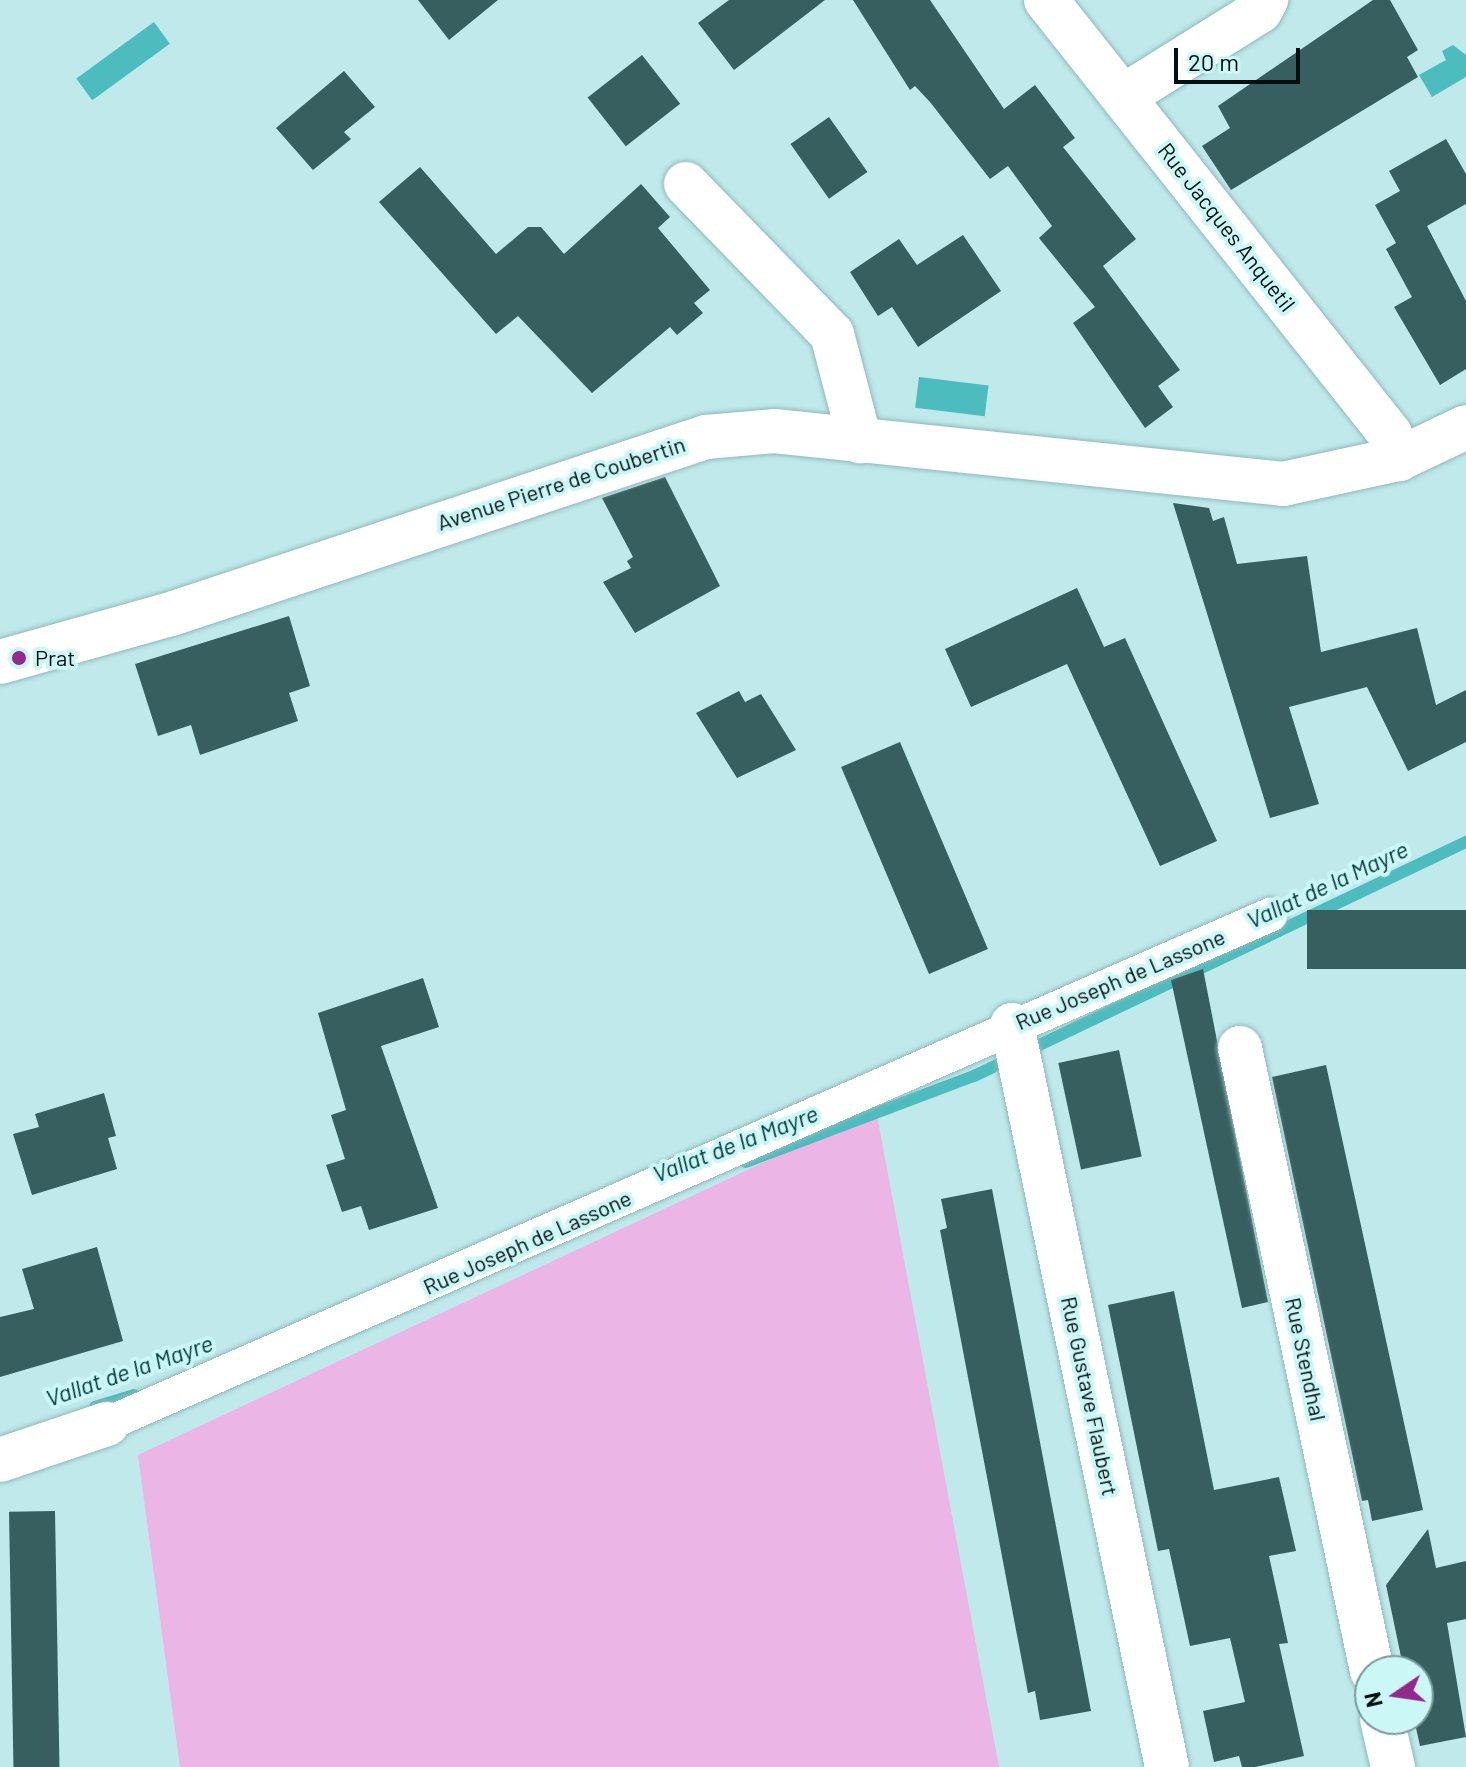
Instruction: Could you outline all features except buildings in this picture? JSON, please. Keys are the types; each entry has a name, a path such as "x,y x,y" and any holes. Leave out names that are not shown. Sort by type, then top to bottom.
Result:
{"street":[{"name":"Rue Jacques Anquetil","path":"1046,0 1390,434 1399,459"},
{"path":"1124,96 1260,11 1266,0"},
{"path":"686,184 832,334 860,441"},
{"name":"Avenue Pierre de Coubertin","path":"0,662 171,614 706,437 774,431 1257,483 1312,479 1399,459 1466,427"},
{"name":"Rue Joseph de Lassone","path":"0,1460 107,1424 1012,1025 1270,915"},
{"name":"Rue Gustave Flaubert","path":"1012,1025 1167,1767"},
{"name":"Rue Stendhal","path":"1240,1048 1369,1655"},
{"path":"1386,1735 1393,1767"}],"shaded area":[{"path":"876,1110 999,1767 180,1767 138,1455"}],"water":[{"path":"154,22 170,44 92,100 76,78"},
{"path":"1453,45 1466,55 1466,77 1432,97 1419,75 1446,60 1442,51"},
{"path":"919,377 988,386 985,416 915,408"}],"waterway":[{"name":"Vallat de la Mayre","path":"746,1162 974,1076 1466,842"},
{"name":"Vallat de la Mayre","path":"95,1407 134,1395"}],"place":[{"name":"Prat","path":"19,658"}]}
